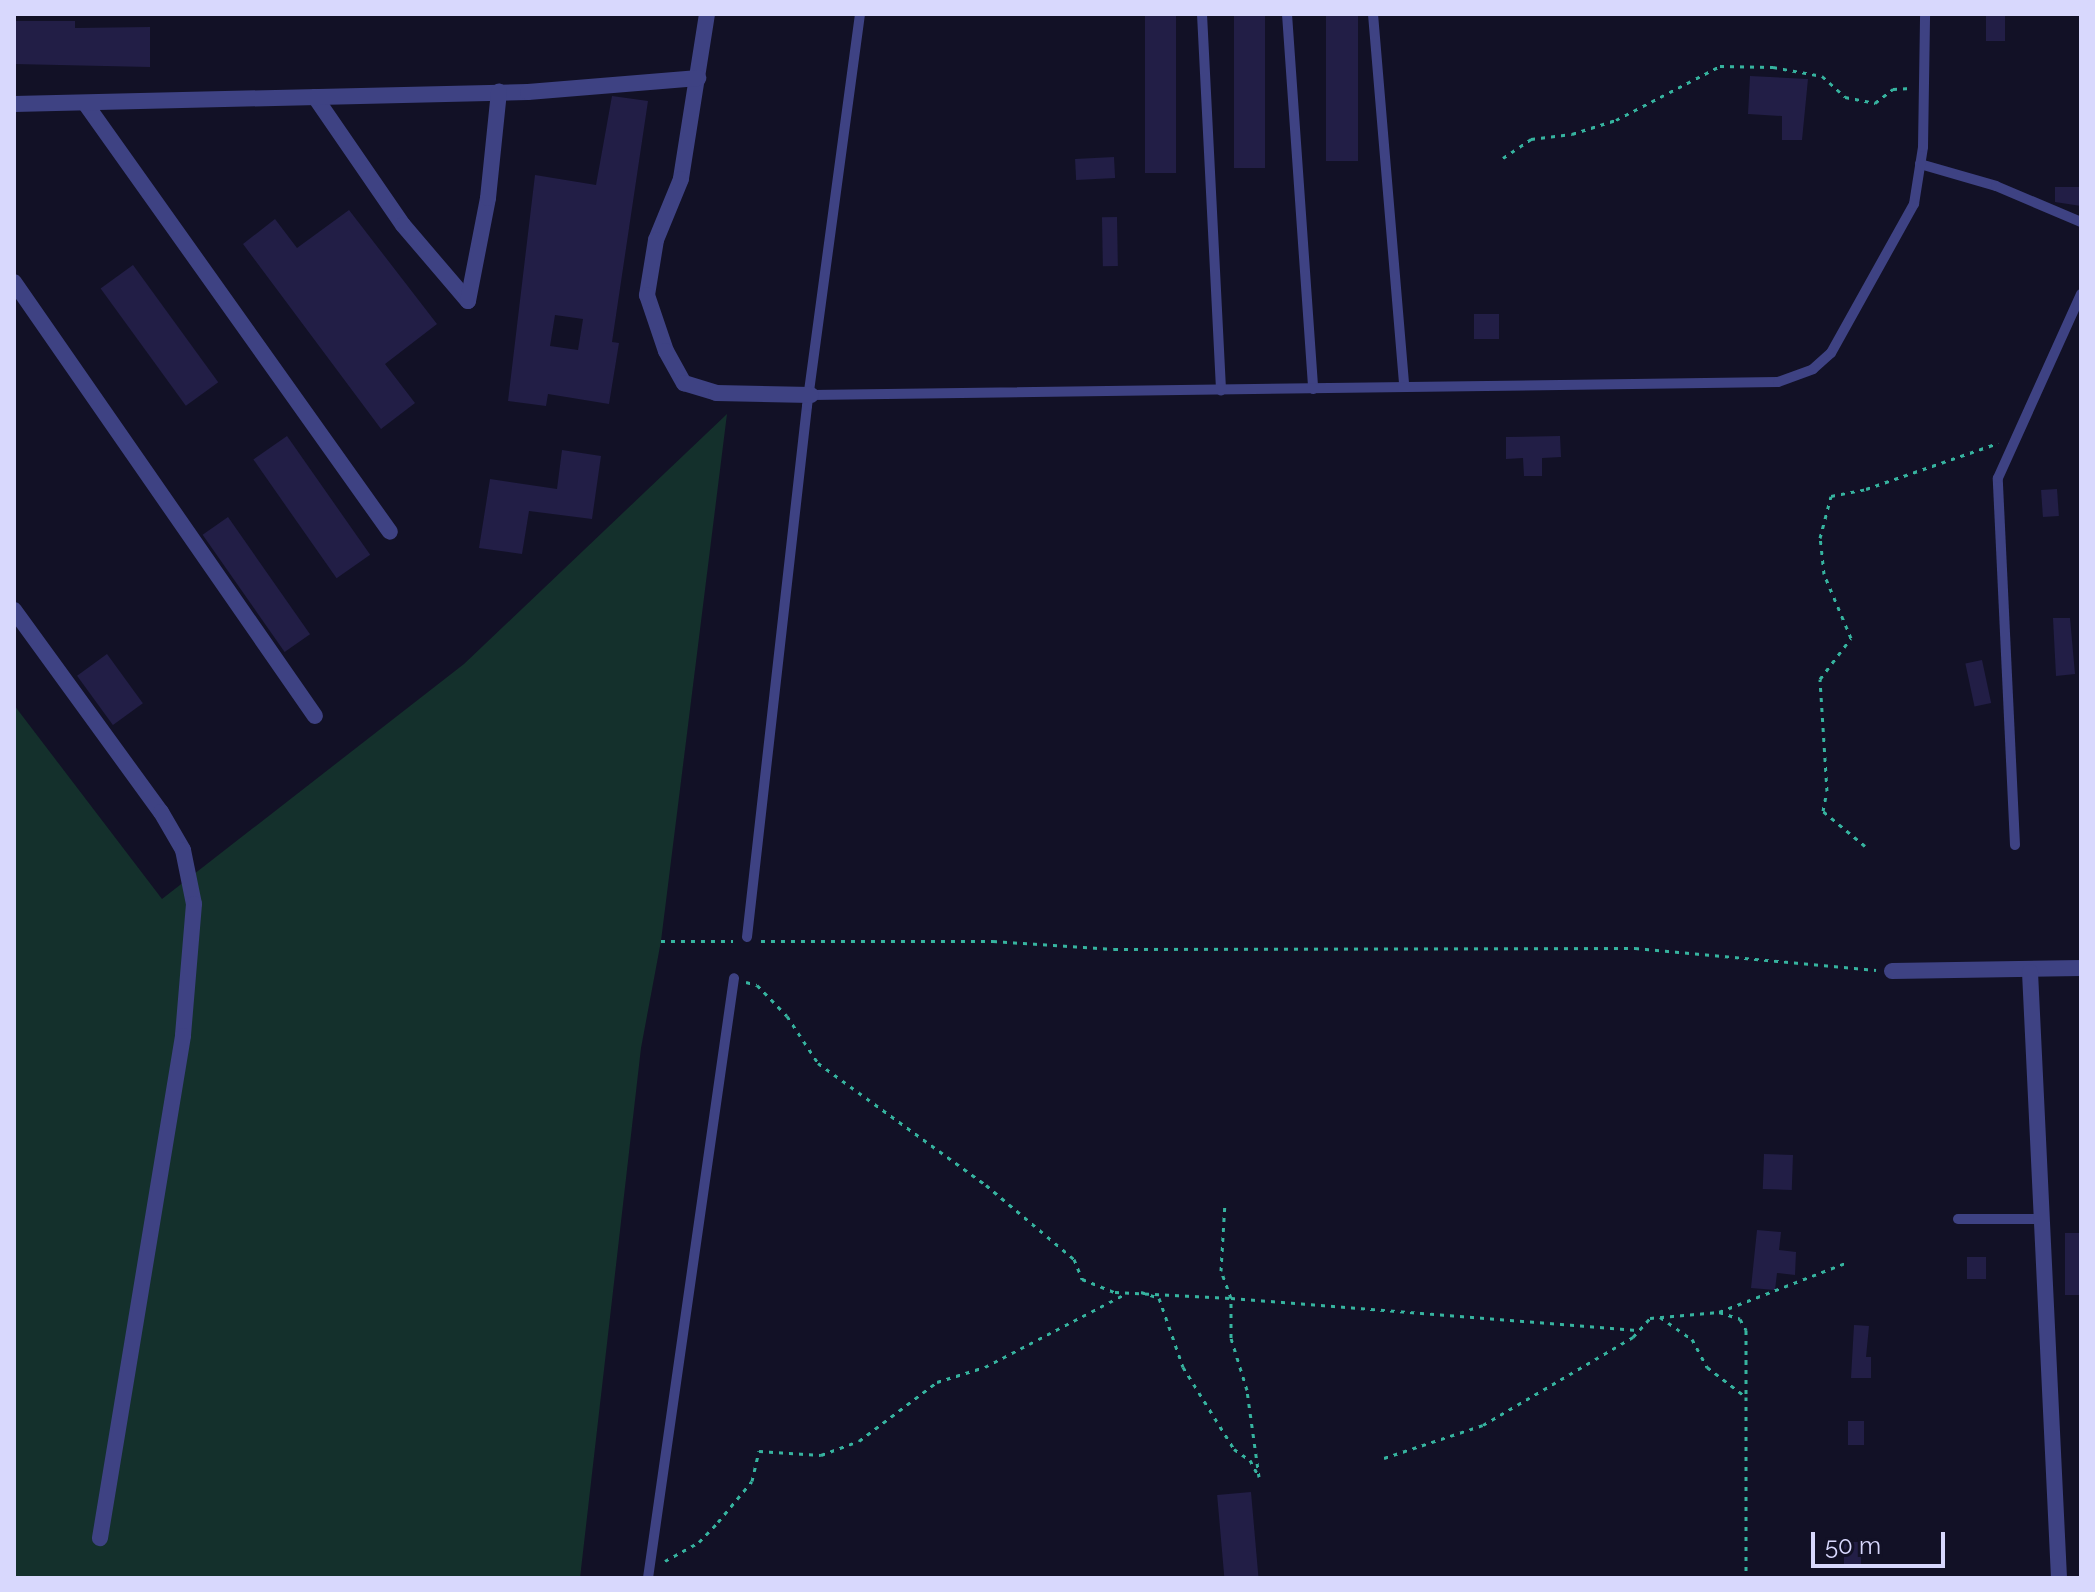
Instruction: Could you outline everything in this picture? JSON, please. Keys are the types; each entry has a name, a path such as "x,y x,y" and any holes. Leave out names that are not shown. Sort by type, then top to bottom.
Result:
{"street":[{"path":"707,14 681,179 656,240 647,295 666,351 684,383 701,391 811,395"},
{"path":"14,104 499,92 698,78"},
{"path":"315,97 403,225 468,301 488,198 499,92"},
{"path":"85,103 390,532"},
{"path":"14,282 315,716"},
{"path":"14,610 161,812 183,850 194,904 183,1036 100,1538"},
{"path":"1892,971 2030,972 2081,968"},
{"path":"2030,972 2059,1578"}],"lane":[{"path":"748,940 811,395 860,14"},
{"path":"1202,14 1221,391"},
{"path":"1287,14 1313,389"},
{"path":"1373,14 1404,387"},
{"path":"811,395 1778,382 1813,369 1831,353 1914,204 1926,88 1925,14"},
{"path":"1920,164 1996,186 2081,222"},
{"path":"2015,845 1997,529 1998,478 2013,437 2081,294"},
{"path":"648,1578 734,978"},
{"path":"1958,1219 2040,1219"}],"path":[{"path":"1503,158 1531,139 1572,134 1616,120 1720,66 1773,67 1822,76 1845,97 1875,103 1893,89 1926,88"},
{"path":"1865,846 1823,811 1827,791 1820,679 1851,638 1824,574 1820,538 1831,496 1866,489 2013,437"},
{"path":"661,941 993,941 1114,949 1635,948 1892,971"},
{"path":"734,978 757,985 787,1016 818,1063 986,1185 1074,1259 1082,1279 1129,1292 1640,1330"},
{"path":"1141,1292 1159,1298 1183,1367 1234,1449 1259,1477 1247,1390 1231,1338 1231,1298 1221,1271 1225,1202"},
{"path":"1384,1458 1483,1425 1590,1365 1640,1330 1650,1318 1719,1312 1848,1262"},
{"path":"651,1564 670,1560 718,1522 752,1481 759,1451 821,1455 859,1441 937,1382 985,1367 1129,1292"},
{"path":"1719,1312 1740,1319 1746,1330 1746,1578"},
{"path":"1660,1317 1692,1339 1707,1367 1746,1397"}],"green space":[{"path":"727,414 661,941 641,1048 580,1578 14,1578 14,705 162,899 464,664"}],"building":[{"path":"1145,14 1176,14 1176,173 1145,173"},
{"path":"1234,14 1265,14 1265,168 1234,168"},
{"path":"1326,14 1358,14 1358,161 1326,161"},
{"path":"1986,14 2005,14 2005,41 1986,41"},
{"path":"14,21 75,21 75,28 150,27 150,67 14,64"},
{"path":"1750,76 1808,79 1802,140 1782,140 1782,116 1748,114"},
{"path":"612,96 648,101 612,342 619,343 609,404 548,394 546,406 508,401 535,175 596,185","holes":["555,315 583,319 578,350 550,346"]},
{"path":"1114,157 1115,178 1076,180 1075,159"},
{"path":"2055,187 2081,187 2081,206 2055,202"},
{"path":"349,210 437,324 385,364 415,403 381,429 243,244 275,219 297,248"},
{"path":"1102,217 1117,217 1118,266 1103,266"},
{"path":"133,265 218,382 186,406 101,289"},
{"path":"1474,314 1499,314 1499,339 1474,339"},
{"path":"287,436 370,555 337,578 253,460"},
{"path":"1560,436 1561,457 1542,458 1542,476 1524,476 1523,458 1506,459 1506,437"},
{"path":"562,450 601,456 592,519 529,511 522,554 479,548 490,479 557,489"},
{"path":"2057,489 2059,516 2043,517 2041,490"},
{"path":"228,517 310,634 285,652 203,535"},
{"path":"2053,618 2070,618 2075,674 2056,676"},
{"path":"107,654 143,703 113,725 77,676"},
{"path":"1982,660 1991,703 1975,707 1965,664"},
{"path":"1764,1154 1793,1155 1792,1190 1763,1189"},
{"path":"1757,1230 1781,1232 1779,1250 1796,1252 1795,1275 1777,1273 1775,1290 1751,1288"},
{"path":"2065,1233 2081,1233 2081,1295 2065,1295"},
{"path":"1967,1257 1986,1257 1986,1279 1967,1279"},
{"path":"1854,1325 1869,1326 1866,1357 1871,1357 1871,1378 1851,1378"},
{"path":"1848,1421 1864,1421 1864,1445 1848,1445"},
{"path":"1251,1492 1258,1578 1224,1578 1217,1495"},
{"path":"1844,1542 1861,1542 1861,1567 1844,1567"}]}
